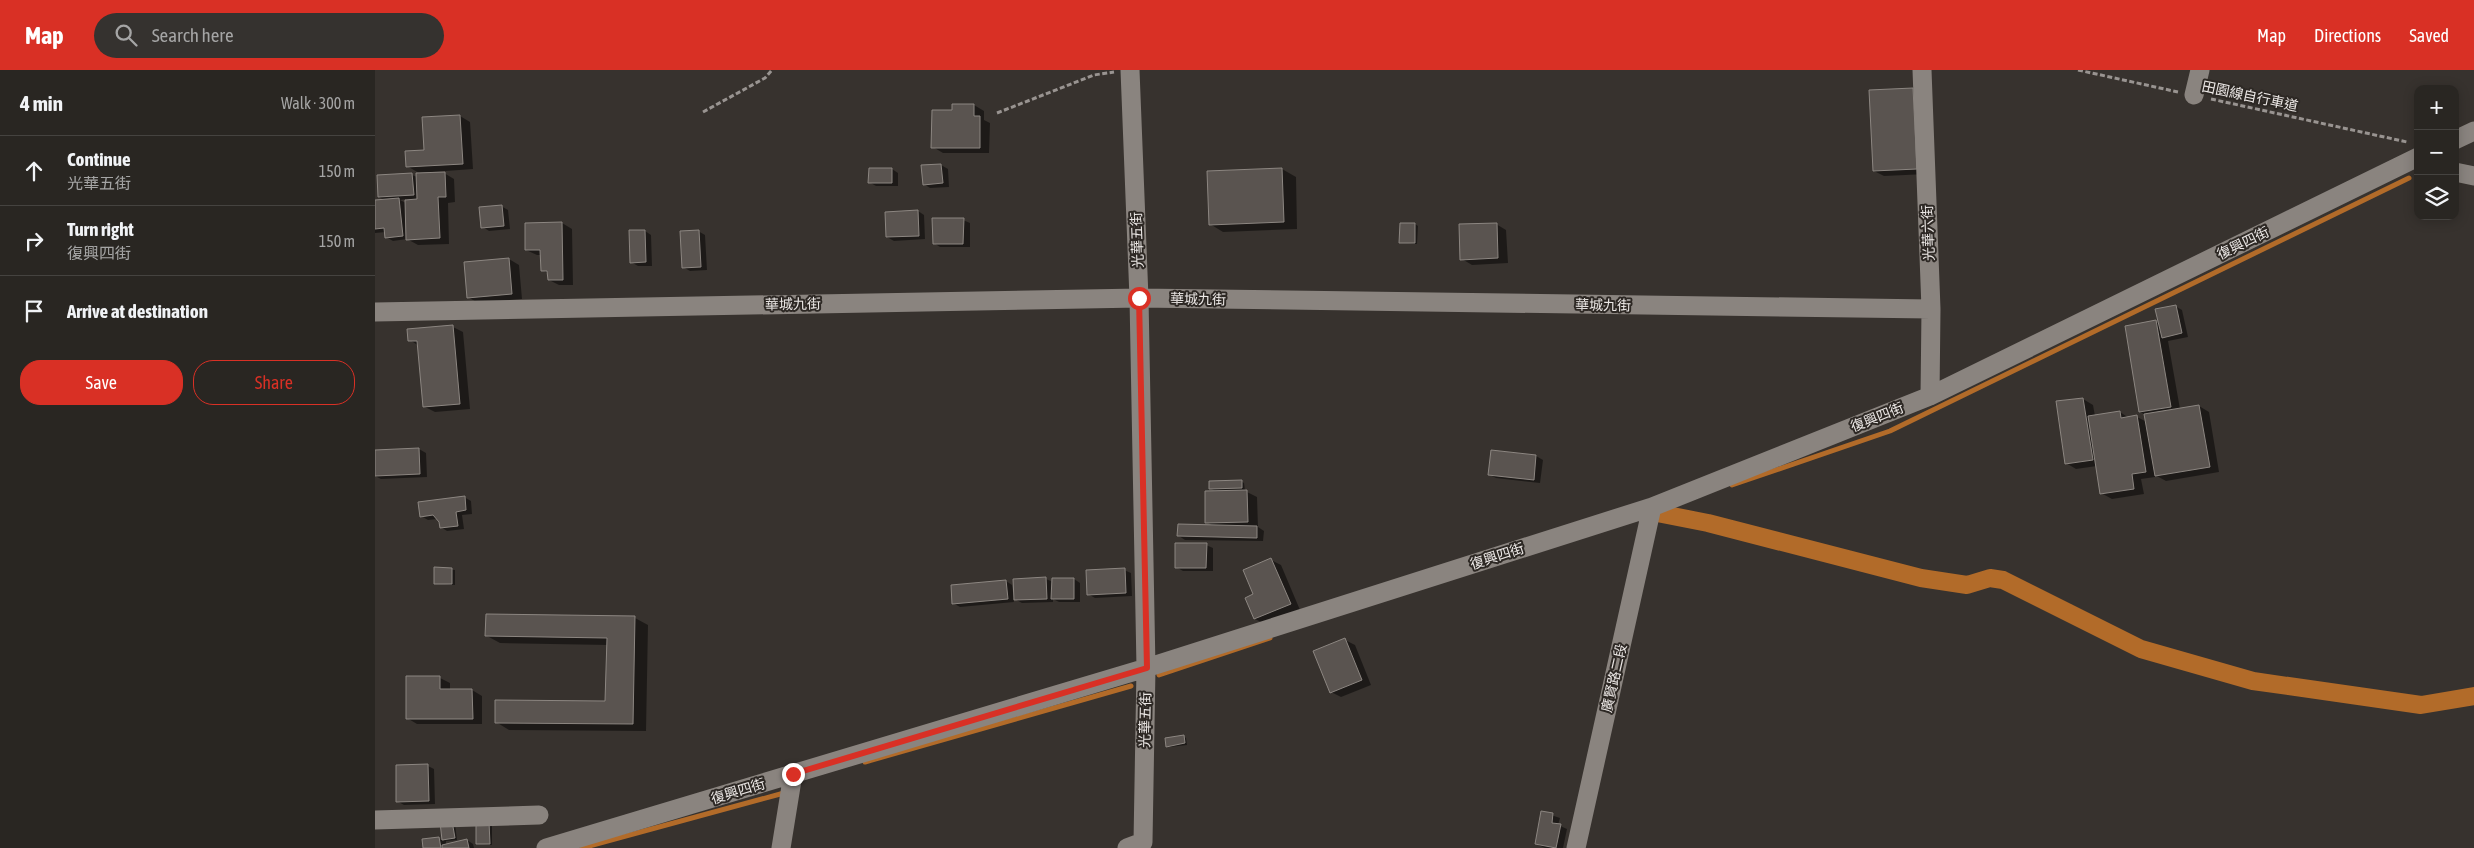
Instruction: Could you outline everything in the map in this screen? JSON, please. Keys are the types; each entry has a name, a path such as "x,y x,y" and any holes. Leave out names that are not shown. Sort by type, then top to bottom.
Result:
{"street":[{"name":"光華五街","path":"1127,848 1143,842 1147,668 1139,298 1130,70"},
{"name":"光華六街","path":"1922,70 1931,310 1930,396"},
{"path":"2194,95 2200,70"},
{"path":"2459,138 2474,131"},
{"name":"復興四街","path":"546,848 1147,668 1652,507 1930,396 2413,156"},
{"path":"2459,173 2474,176"},
{"name":"華城九街","path":"375,312 1139,298 1931,310"},
{"name":"廣賢路二段","path":"1576,848 1652,507"},
{"path":"781,848 793,774"},
{"path":"375,820 539,815"}],"path":[{"path":"703,112 765,78 772,70"},
{"path":"997,113 1094,75 1130,70"},
{"name":"田園線自行車道","path":"2077,70 2194,95 2413,156"}],"building":[{"path":"1913,88 1917,169 1873,171 1869,90"},
{"path":"952,104 974,104 974,116 980,116 980,148 931,148 932,110 952,110"},
{"path":"460,115 463,164 406,167 405,151 424,150 422,117"},
{"path":"941,164 943,183 923,185 921,165"},
{"path":"869,168 892,168 892,183 868,183"},
{"path":"1282,168 1284,222 1209,225 1207,171"},
{"path":"445,172 446,197 438,197 440,238 406,240 405,200 417,199 416,173"},
{"path":"412,173 414,195 378,197 377,175"},
{"path":"399,198 403,236 385,238 384,228 375,229 375,200"},
{"path":"502,205 504,226 481,228 479,207"},
{"path":"918,210 919,236 886,237 885,212"},
{"path":"932,218 964,218 963,244 933,244"},
{"path":"562,222 563,280 548,280 547,271 541,271 540,250 525,250 525,223"},
{"path":"1400,223 1415,223 1415,243 1399,243"},
{"path":"1497,223 1498,258 1460,260 1459,224"},
{"path":"629,230 645,230 646,262 630,263"},
{"path":"699,230 701,267 682,268 680,231"},
{"path":"509,258 512,294 467,298 464,262"},
{"path":"2176,305 2182,333 2162,338 2155,309"},
{"path":"2156,320 2171,407 2139,412 2125,326"},
{"path":"453,325 460,404 423,407 417,341 408,341 407,329"},
{"path":"2083,398 2093,460 2065,464 2056,401"},
{"path":"2199,405 2210,467 2155,476 2144,414"},
{"path":"2120,411 2121,418 2137,415 2146,472 2132,474 2134,489 2100,494 2088,416"},
{"path":"419,448 420,474 375,476 375,450"},
{"path":"1491,450 1536,455 1534,480 1488,475"},
{"path":"1242,480 1242,488 1209,489 1209,481"},
{"path":"1247,490 1248,522 1205,523 1205,491"},
{"path":"465,496 466,510 456,512 458,526 440,528 439,522 433,515 420,517 418,502"},
{"path":"1178,524 1257,526 1257,538 1177,536"},
{"path":"1175,543 1207,543 1206,568 1175,568"},
{"path":"1271,558 1291,604 1254,619 1245,598 1253,594 1243,570"},
{"path":"434,567 452,568 452,584 434,584"},
{"path":"1125,568 1126,593 1087,595 1086,570"},
{"path":"1046,577 1047,599 1014,600 1013,579"},
{"path":"1052,578 1074,578 1074,599 1051,599"},
{"path":"1006,580 1008,599 952,604 951,585"},
{"path":"486,614 635,616 633,724 495,723 495,700 605,701 607,638 485,636"},
{"path":"1345,638 1362,680 1330,693 1313,651"},
{"path":"406,676 440,676 440,689 472,689 473,719 406,719"},
{"path":"1184,735 1185,743 1166,747 1165,738"},
{"path":"428,764 429,801 396,802 396,765"},
{"path":"1541,811 1553,813 1552,823 1561,824 1556,848 1535,844"},
{"path":"452,821 455,838 442,840 440,822"},
{"path":"476,822 489,822 490,844 476,844"},
{"path":"439,837 441,848 423,848 422,839"},
{"path":"467,839 469,848 442,848 442,845"}],"waterway":[{"path":"1732,485 1890,431 2409,178"},
{"path":"1652,512 1708,523 1921,578 1967,585 1990,578 2003,580 2141,649 2253,681 2421,705 2474,696"},
{"path":"1159,675 1270,638"},
{"path":"865,762 1131,686"},
{"path":"582,848 784,793"}],"route":[{"path":"793,774 1147,668 1139,298"}]}
